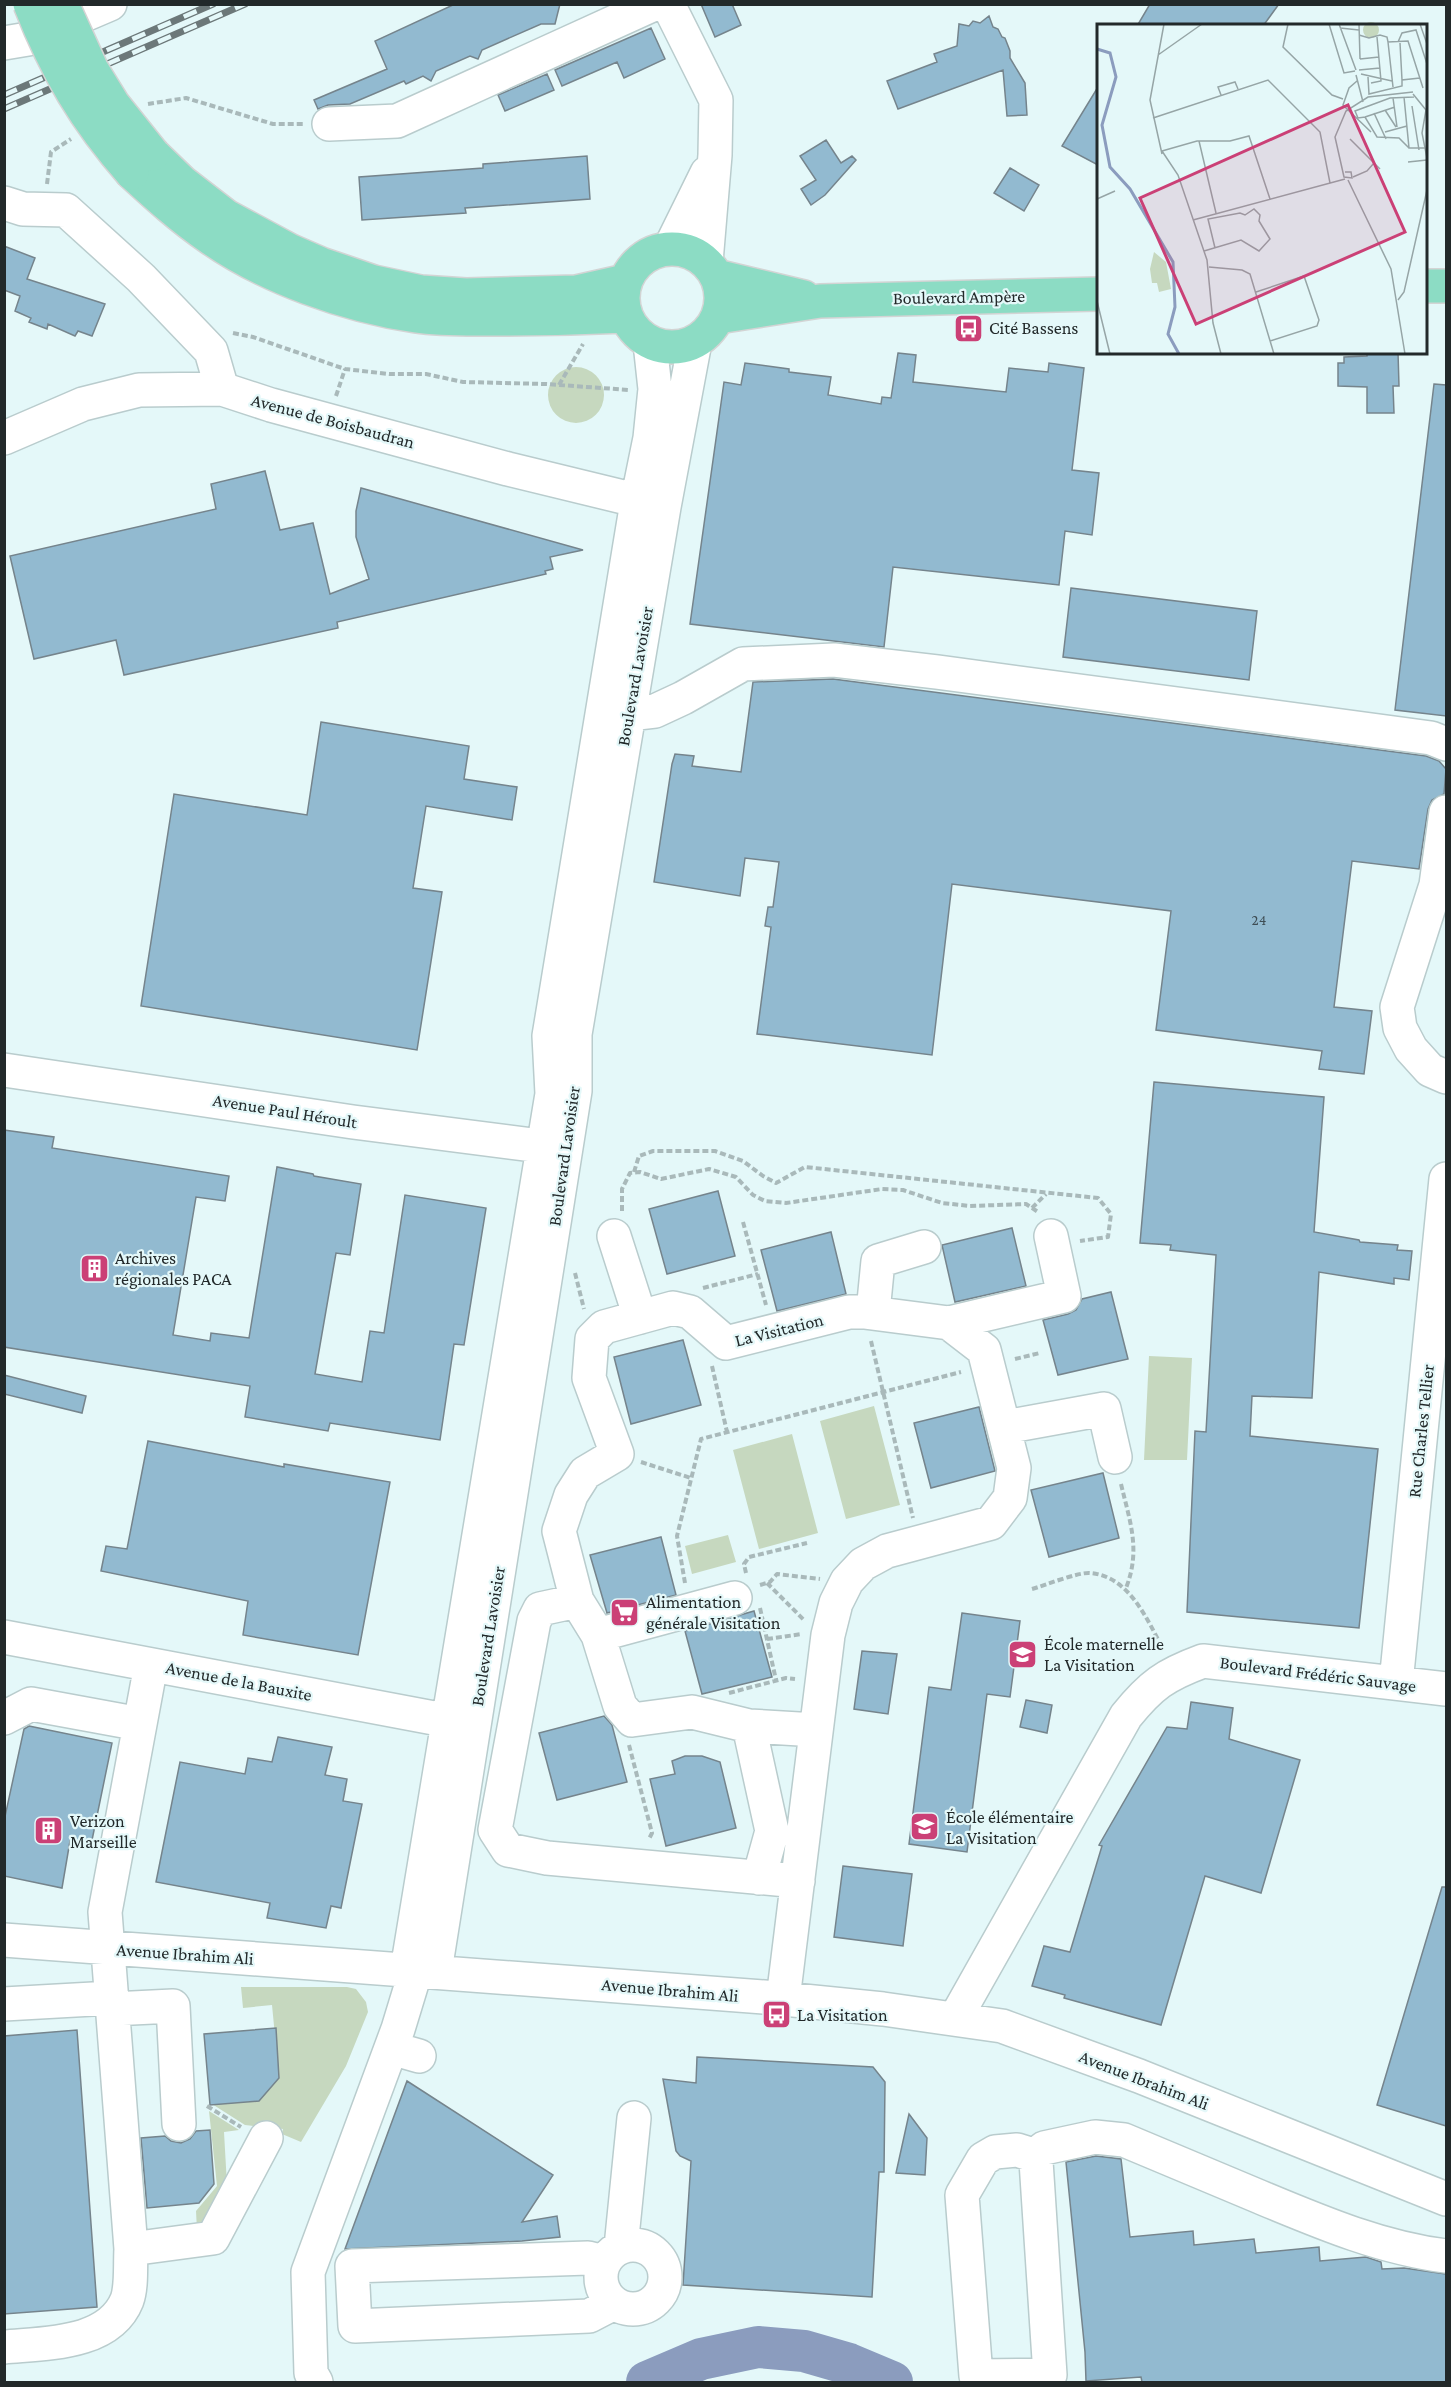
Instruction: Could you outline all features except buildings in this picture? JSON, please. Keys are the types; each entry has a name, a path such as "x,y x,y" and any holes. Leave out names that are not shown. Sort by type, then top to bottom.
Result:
{"main road":[{"path":"30,4 45,42 74,95 102,139 142,163 182,182 226,216 291,251 374,282 421,292 466,295 576,292 626,281"},
{"path":"62,4 92,70 113,104 163,202 210,238 249,261 317,290 366,305 417,316 472,319 626,316"},
{"path":"670,248 689,251 711,269 721,296 717,317 708,331 695,342 672,348 650,343 635,332 626,316 622,298 626,281 636,264 651,253 670,248"},
{"name":"Boulevard Ampère","path":"711,269 820,301"},
{"path":"1427,286 1446,286"},
{"name":"Boulevard Ampère","path":"717,317 820,301 1097,294"}],"street":[{"path":"4,43 28,39 110,4"},
{"path":"329,124 397,121 654,4"},
{"path":"668,4 716,100 711,269"},
{"path":"670,248 715,155"},
{"path":"4,204 23,209 66,210 141,278 212,351 222,389"},
{"name":"Boulevard Lavoisier","path":"461,1724 548,1260 555,1148 549,1036 650,504 695,342"},
{"name":"Boulevard Lavoisier","path":"313,2378 308,2272 405,2052 555,1148 575,1091 575,1034 629,714 650,504 650,438 655,392 650,343"},
{"name":"Avenue de Boisbaudran","path":"4,438 83,404 140,390 222,389 271,405 650,504"},
{"path":"629,714 655,711 674,703 743,664 834,660 949,673 1420,737 1446,744"},
{"path":"1446,813 1436,885 1397,1007 1401,1028 1411,1049 1430,1070 1446,1077"},
{"name":"Avenue Paul Héroult","path":"4,1070 353,1122 555,1148"},
{"name":"Rue Charles Tellier","path":"1396,1683 1446,1179"},
{"path":"614,1236 640,1317"},
{"path":"949,1323 1064,1296 1052,1242"},
{"path":"869,1312 878,1262 924,1247"},
{"path":"673,1308 604,1327 592,1339 589,1378 617,1454 585,1473 571,1495 560,1531 577,1601 598,1635 620,1706 632,1720 692,1712 749,1726 816,1730"},
{"name":"La Visitation","path":"673,1308 690,1312 726,1343 849,1312 869,1312 949,1323 984,1350 1014,1468 1010,1498 991,1523 887,1551 863,1564 847,1581 836,1603 822,1637 822,1683 783,2000"},
{"path":"1005,1427 1104,1409 1114,1457"},
{"path":"598,1635 751,1595"},
{"path":"577,1601 540,1609 534,1621 495,1830 508,1850 547,1858 798,1881"},
{"name":"Avenue de la Bauxite","path":"4,1637 461,1724"},
{"name":"Boulevard Frédéric Sauvage","path":"955,2019 1126,1716 1157,1682 1175,1671 1203,1661 1446,1689"},
{"path":"4,2347 63,2341 94,2332 118,2317 128,2298 131,2249 105,1912 151,1665"},
{"path":"4,1718 31,1704 140,1724"},
{"path":"749,1726 772,1831 759,1878"},
{"name":"Avenue Ibrahim Ali","path":"4,1940 419,1970 783,2000 883,2009 1002,2026 1128,2072 1446,2199"},
{"path":"4,2004 173,2006 180,2124"},
{"path":"355,2326 352,2266 588,2258 613,2254 632,2244 643,2245 653,2250 665,2269 666,2280 656,2300 647,2306 625,2308 614,2303 603,2289 601,2280 613,2254 634,2118"},
{"path":"1036,2156 1017,2150 996,2152 983,2159 963,2195 976,2376 1053,2379 1036,2156 1044,2148 1095,2137 1124,2140 1323,2223 1415,2252 1446,2256"},
{"path":"131,2249 213,2238 266,2138"},
{"path":"310,2321 355,2326 590,2316 614,2303"}],"path":[{"path":"146,104 186,98 273,124 329,124"},
{"path":"44,209 51,152 79,134"},
{"path":"230,333 253,337 345,369 389,374 426,374 463,382 546,384 655,392"},
{"path":"614,1236 622,1210 622,1189 630,1173 634,1172 661,1179 710,1169 736,1176 753,1195 765,1201 786,1203 882,1189 903,1190 942,1203 970,1206 1026,1204 1040,1214 1052,1242 1108,1237 1111,1214 1098,1198 805,1167 776,1183 743,1161 716,1151 653,1151 639,1156 634,1172"},
{"path":"1032,1208 1046,1194"},
{"path":"743,1222 773,1331"},
{"path":"548,1260 573,1264 592,1339"},
{"path":"673,1308 694,1291 758,1274"},
{"path":"869,1312 884,1392 914,1519"},
{"path":"702,1322 728,1432"},
{"path":"690,1611 677,1536 701,1439 1040,1353"},
{"path":"617,1454 691,1478"},
{"path":"1114,1457 1133,1537 1134,1569 1126,1588"},
{"path":"776,1680 767,1639 751,1595 744,1564 749,1557 807,1543"},
{"path":"1032,1589 1089,1573 1108,1578 1126,1588 1175,1671"},
{"path":"751,1595 755,1583 760,1585 767,1583 777,1574 847,1581"},
{"path":"767,1583 822,1637"},
{"path":"767,1639 822,1637"},
{"path":"692,1712 711,1697 776,1680 786,1678 822,1683"},
{"path":"632,1720 626,1733 652,1833 634,1866"},
{"path":"207,2106 266,2138"}],"green space":[{"path":"571,367 581,367 596,375 602,384 604,395 602,406 596,415 581,423 571,423 560,418 553,411 548,400 548,390 553,379 560,372"},
{"path":"1149,1356 1192,1358 1187,1460 1144,1460"},
{"path":"874,1406 900,1505 846,1519 820,1421"},
{"path":"792,1434 818,1533 759,1549 733,1450"},
{"path":"728,1535 736,1562 692,1574 685,1546"},
{"path":"241,1987 347,1987 356,1989 366,2002 368,2012 346,2066 301,2142 282,2134 283,2129 245,2125 212,2104 259,2101 279,2077 272,2005 243,2008"},
{"path":"209,2111 239,2130 224,2132 227,2185 197,2230 196,2211 217,2186"}],"waterway":[{"path":"647,2382 701,2359 758,2347 804,2351 849,2364 892,2382"}],"railway":[{"path":"4,95 213,4"},
{"path":"4,109 245,4"}],"place":[{"name":"Cité Bassens","path":"968,328"},
{"name":"Archives régionales PACA","path":"94,1268"},
{"name":"Alimentation générale Visitation","path":"625,1612"},
{"name":"École maternelle La Visitation","path":"1023,1654"},
{"name":"École élémentaire La Visitation","path":"925,1827"},
{"name":"Verizon Marseille","path":"49,1831"},
{"name":"La Visitation","path":"776,2015"}]}
